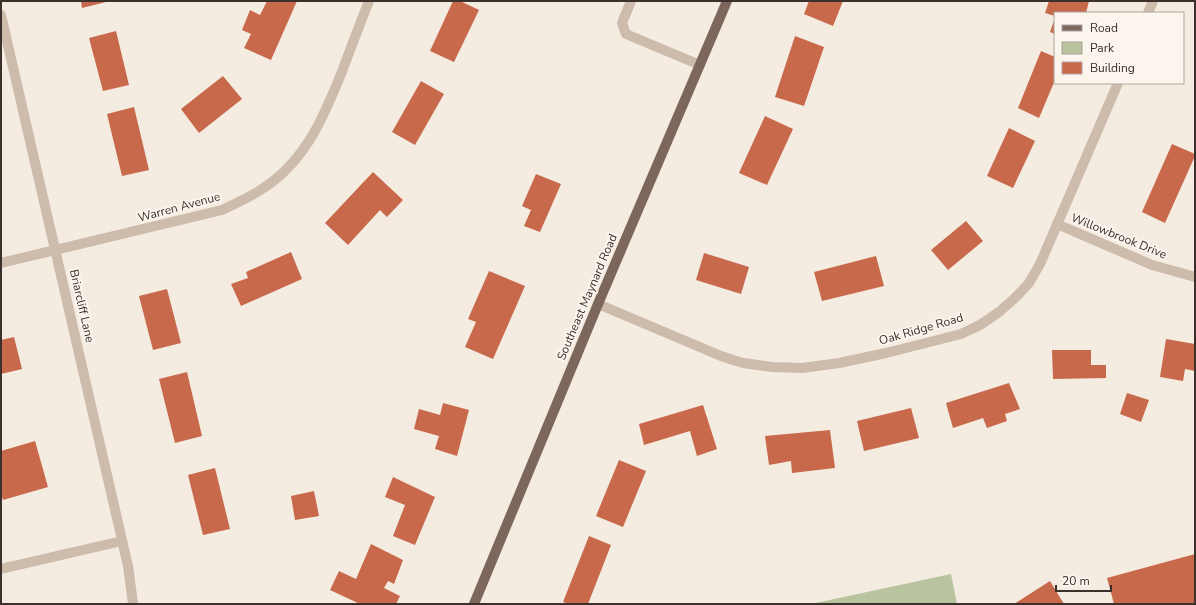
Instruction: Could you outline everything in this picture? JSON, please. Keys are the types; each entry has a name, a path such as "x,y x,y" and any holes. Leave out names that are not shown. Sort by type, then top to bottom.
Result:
{"main road":[{"name":"Southeast Maynard Road","path":"474,604 598,304 727,1"}],"street":[{"name":"Warren Avenue","path":"1,263 222,210 244,200 266,187 298,158 313,136 325,113 369,1"},
{"path":"631,1 622,23 626,34 700,65"},
{"path":"1148,12 1153,1"},
{"name":"Briarcliff Lane","path":"1,15 122,541 129,573 133,604"},
{"name":"Oak Ridge Road","path":"598,304 721,356 743,362 772,367 802,368 839,363 955,336 980,325 1002,309 1029,283 1040,264 1058,224 1118,84"},
{"name":"Willowbrook Drive","path":"1058,224 1152,265 1195,277"},
{"path":"1,569 122,541"}],"green space":[{"path":"951,574 957,604 811,604"}],"building":[{"path":"81,1 106,1 106,2 82,8"},
{"path":"267,1 297,1 271,60 244,48 251,34 242,30 250,10 260,15"},
{"path":"453,1 460,1 479,10 454,62 430,51"},
{"path":"809,1 843,1 833,26 804,14"},
{"path":"1049,1 1089,1 1086,12 1054,12 1054,16 1045,13"},
{"path":"1054,21 1054,34 1050,32"},
{"path":"116,31 129,85 103,91 89,38"},
{"path":"795,36 824,47 804,106 775,97"},
{"path":"1041,51 1054,57 1054,82 1039,118 1018,108"},
{"path":"223,76 242,99 199,133 181,109"},
{"path":"421,81 444,94 415,145 392,132"},
{"path":"134,107 149,170 122,176 107,114"},
{"path":"765,116 793,129 767,185 739,173"},
{"path":"1009,128 1035,141 1013,188 987,176"},
{"path":"1172,144 1195,154 1195,156 1165,223 1142,212"},
{"path":"373,172 403,200 387,217 380,210 348,245 325,223"},
{"path":"536,174 561,184 540,232 524,226 531,210 522,206"},
{"path":"966,221 983,241 948,270 931,250"},
{"path":"291,252 302,279 241,306 231,284 248,278 246,272"},
{"path":"704,253 749,267 741,294 696,280"},
{"path":"876,256 884,286 822,301 814,272"},
{"path":"489,271 525,286 493,359 465,347 476,322 468,319"},
{"path":"167,289 181,343 153,350 139,296"},
{"path":"14,337 22,369 1,374 1,340"},
{"path":"1166,339 1195,344 1195,371 1185,369 1183,381 1160,377"},
{"path":"1052,350 1091,350 1091,365 1106,365 1106,378 1053,379"},
{"path":"187,372 202,436 175,443 159,379"},
{"path":"1009,383 1020,409 1005,414 1007,421 987,428 983,418 953,428 946,403"},
{"path":"1127,393 1149,400 1141,422 1120,414"},
{"path":"443,403 469,410 457,456 435,449 439,436 414,429 419,409 440,415"},
{"path":"703,405 717,449 697,456 690,431 644,445 639,424"},
{"path":"911,408 919,438 864,451 857,421"},
{"path":"830,430 835,468 792,473 791,461 769,465 765,436"},
{"path":"35,441 48,487 3,500 1,493 1,451"},
{"path":"619,460 646,471 623,527 596,516"},
{"path":"215,468 230,529 203,535 188,475"},
{"path":"393,477 435,497 415,545 393,536 405,505 385,497"},
{"path":"314,491 319,516 295,520 291,496"},
{"path":"589,536 611,545 588,604 569,604 563,602"},
{"path":"371,544 403,560 394,584 388,581 384,588 400,596 396,604 360,604 330,590 339,571 356,579"},
{"path":"1195,554 1195,604 1114,604 1107,578"},
{"path":"1050,581 1064,604 1014,604"}]}
